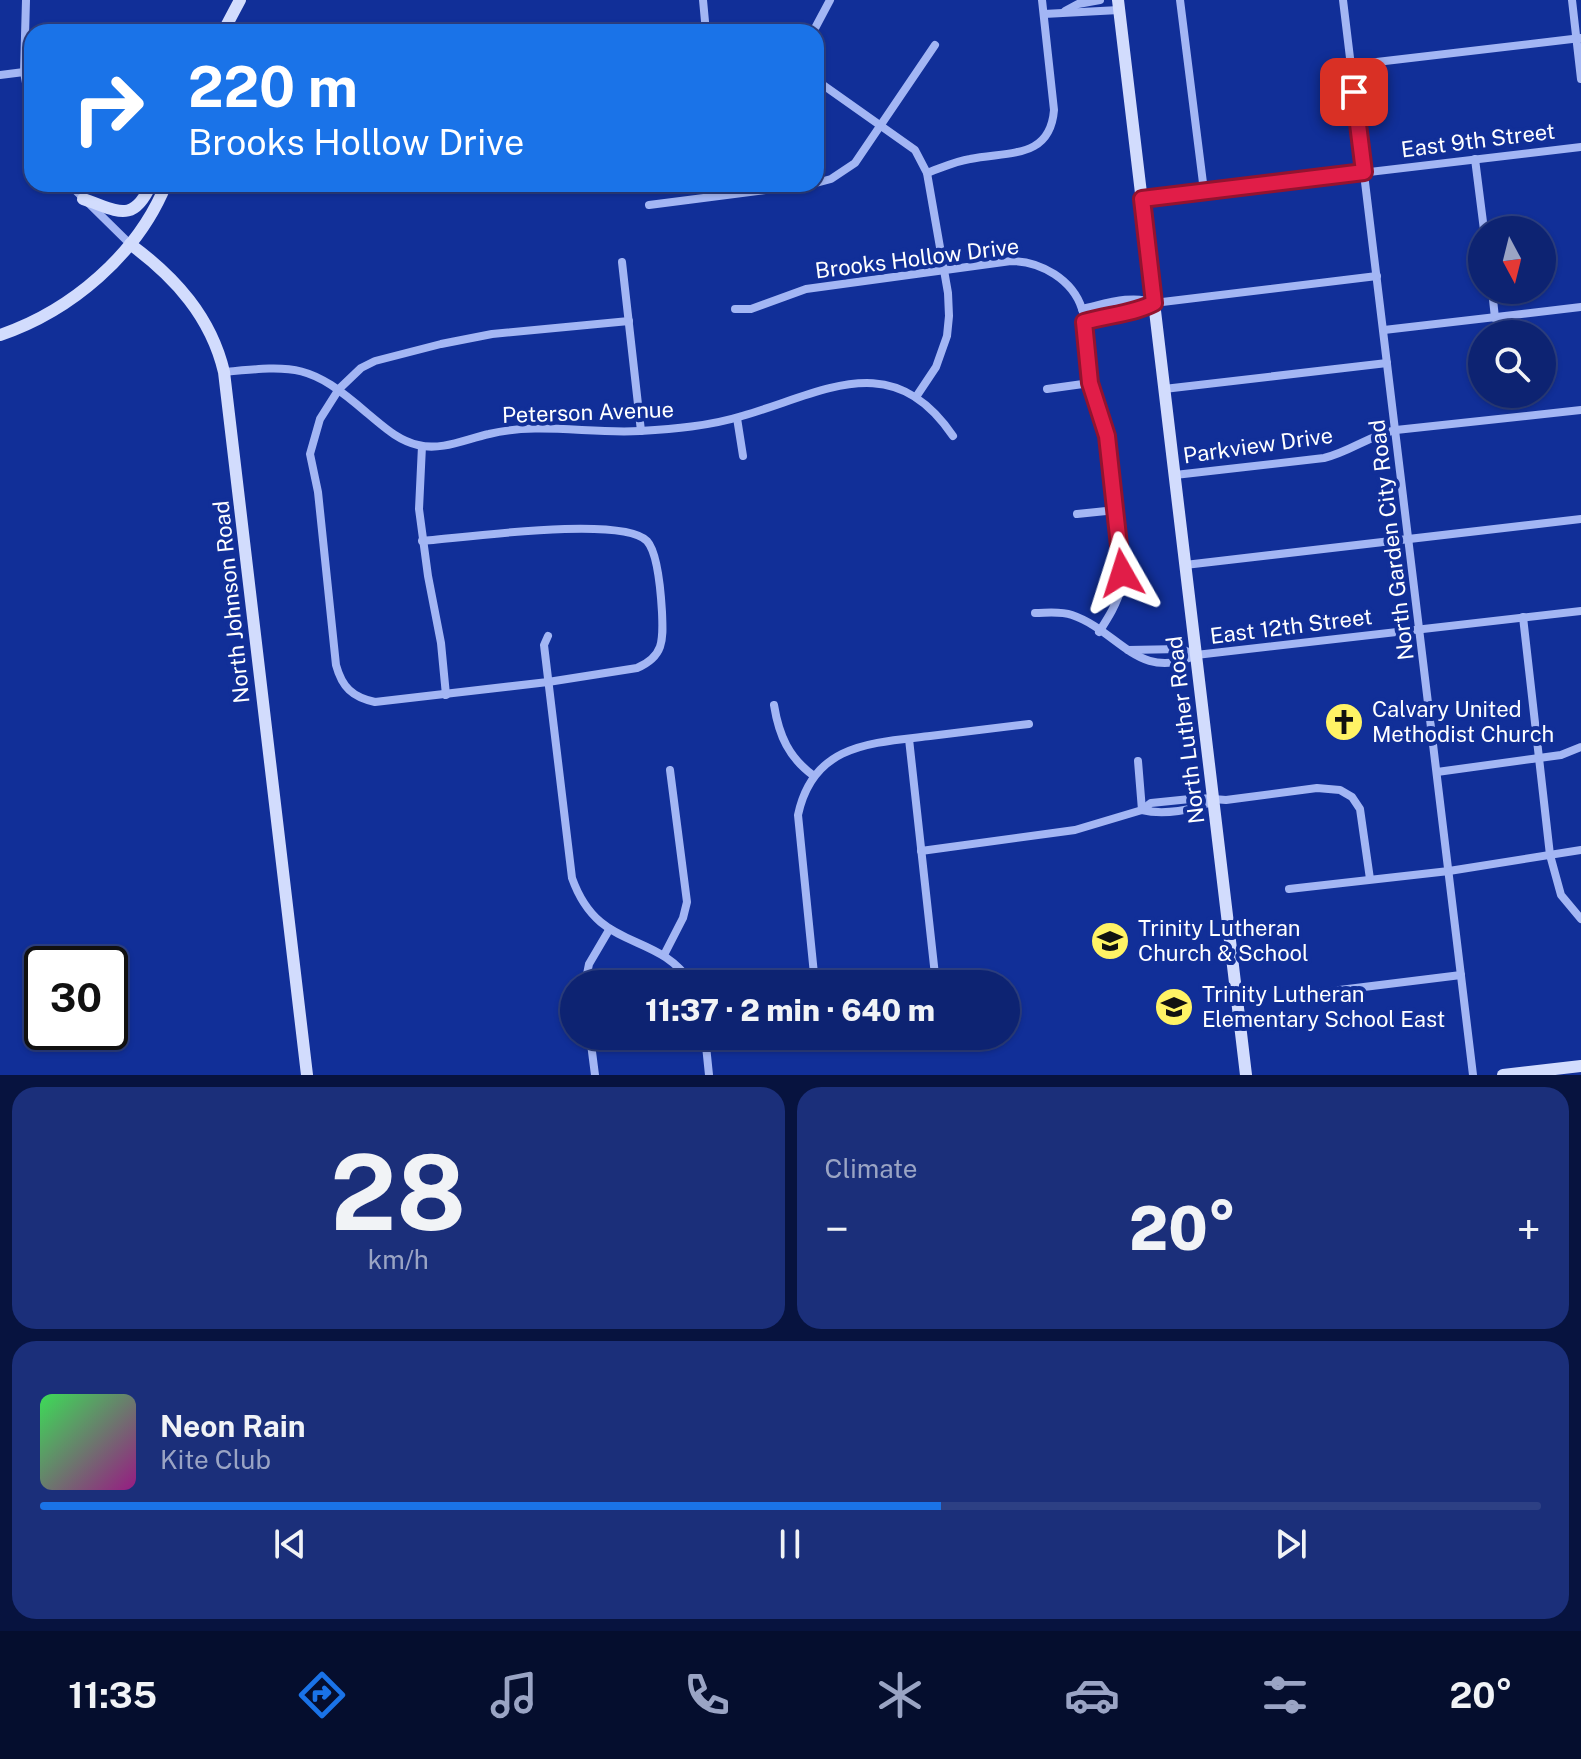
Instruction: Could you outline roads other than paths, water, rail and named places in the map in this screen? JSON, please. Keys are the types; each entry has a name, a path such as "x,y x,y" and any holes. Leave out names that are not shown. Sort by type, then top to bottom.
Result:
{"main road":[{"path":"227,24 240,0"},
{"name":"North Luther Road","path":"1118,5 1246,1075"},
{"path":"83,199 127,212 140,204 147,192"},
{"path":"0,335 57,308 93,281 144,227 162,192"},
{"name":"North Johnson Road","path":"130,244 174,281 206,322 224,372 307,1075"},
{"path":"1503,1075 1581,1066"}],"street":[{"path":"25,24 26,0"},
{"path":"703,0 705,24"},
{"path":"817,24 830,0"},
{"path":"927,173 968,159 1013,154 1043,140 1053,126 1042,0"},
{"path":"1065,11 1078,4 1100,0"},
{"path":"1180,0 1204,191"},
{"name":"North Garden City Road","path":"1343,0 1473,1075"},
{"path":"1572,0 1579,38 1581,79"},
{"path":"1044,14 1065,11 1091,13 1118,5"},
{"path":"1351,65 1579,38"},
{"path":"824,181 855,163 935,45"},
{"path":"0,75 24,72"},
{"path":"824,86 915,150 927,173 948,293 947,336 936,367 916,397"},
{"name":"East 9th Street","path":"1142,199 1581,147"},
{"path":"1475,159 1482,216"},
{"name":"North Johnson Road","path":"76,192 130,244"},
{"path":"649,205 751,192"},
{"name":"Brooks Hollow Drive","path":"735,309 751,309 806,289 1011,261 1034,263 1060,278 1082,309"},
{"path":"622,262 641,431"},
{"path":"1084,322 1142,309 1154,303 1377,276"},
{"path":"1099,632 1117,600 1122,573 1107,436 1090,383 1082,309 1143,299 1154,303"},
{"path":"1494,304 1495,318"},
{"path":"1384,330 1581,307"},
{"path":"422,541 554,529 626,531 646,540 656,565 661,602 663,635 657,655 637,668 446,695 375,702 351,693 343,685 336,665 318,492 310,454 320,419 339,389 361,368 375,361 492,334 629,321"},
{"path":"1164,389 1387,363"},
{"path":"224,372 288,367 306,372 339,389 392,434 422,446 419,509 422,541 441,643 446,695"},
{"name":"Peterson Avenue","path":"422,446 435,447 492,433 520,430 641,431 737,418 843,383 887,385 904,390 928,405 953,436"},
{"path":"1047,389 1090,383"},
{"name":"Parkview Drive","path":"1175,475 1324,458 1396,430 1581,410"},
{"path":"737,418 743,456"},
{"path":"1077,514 1116,510"},
{"path":"1185,565 1581,519"},
{"name":"East 12th Street","path":"1035,613 1061,612 1075,616 1141,659 1151,662 1581,611"},
{"path":"1523,617 1550,855 1561,895 1581,919"},
{"path":"548,636 544,645 572,878 586,908 609,930 664,955 682,970"},
{"name":"East 12th Street","path":"1127,650 1181,649 1196,655"},
{"path":"774,705 783,742 798,763 814,776"},
{"path":"814,970 798,815 814,776 845,751 875,742 1029,724"},
{"path":"909,739 934,970"},
{"path":"1437,772 1561,755 1581,747"},
{"path":"1138,761 1142,810"},
{"path":"664,955 683,918 687,902 670,770"},
{"path":"921,851 1075,830 1142,810 1152,813 1203,807 1214,800 1317,788 1340,790 1352,797 1360,809 1370,879"},
{"path":"1289,889 1449,871 1581,850"},
{"path":"588,970 609,930"},
{"path":"1307,994 1461,975"},
{"path":"592,1050 595,1075"},
{"path":"706,1050 709,1075"}],"place":[{"name":"Calvary United Methodist Church","path":"1344,722"},
{"name":"Trinity Lutheran Church & School","path":"1110,941"},
{"name":"Trinity Lutheran Elementary School East","path":"1174,1007"}]}
